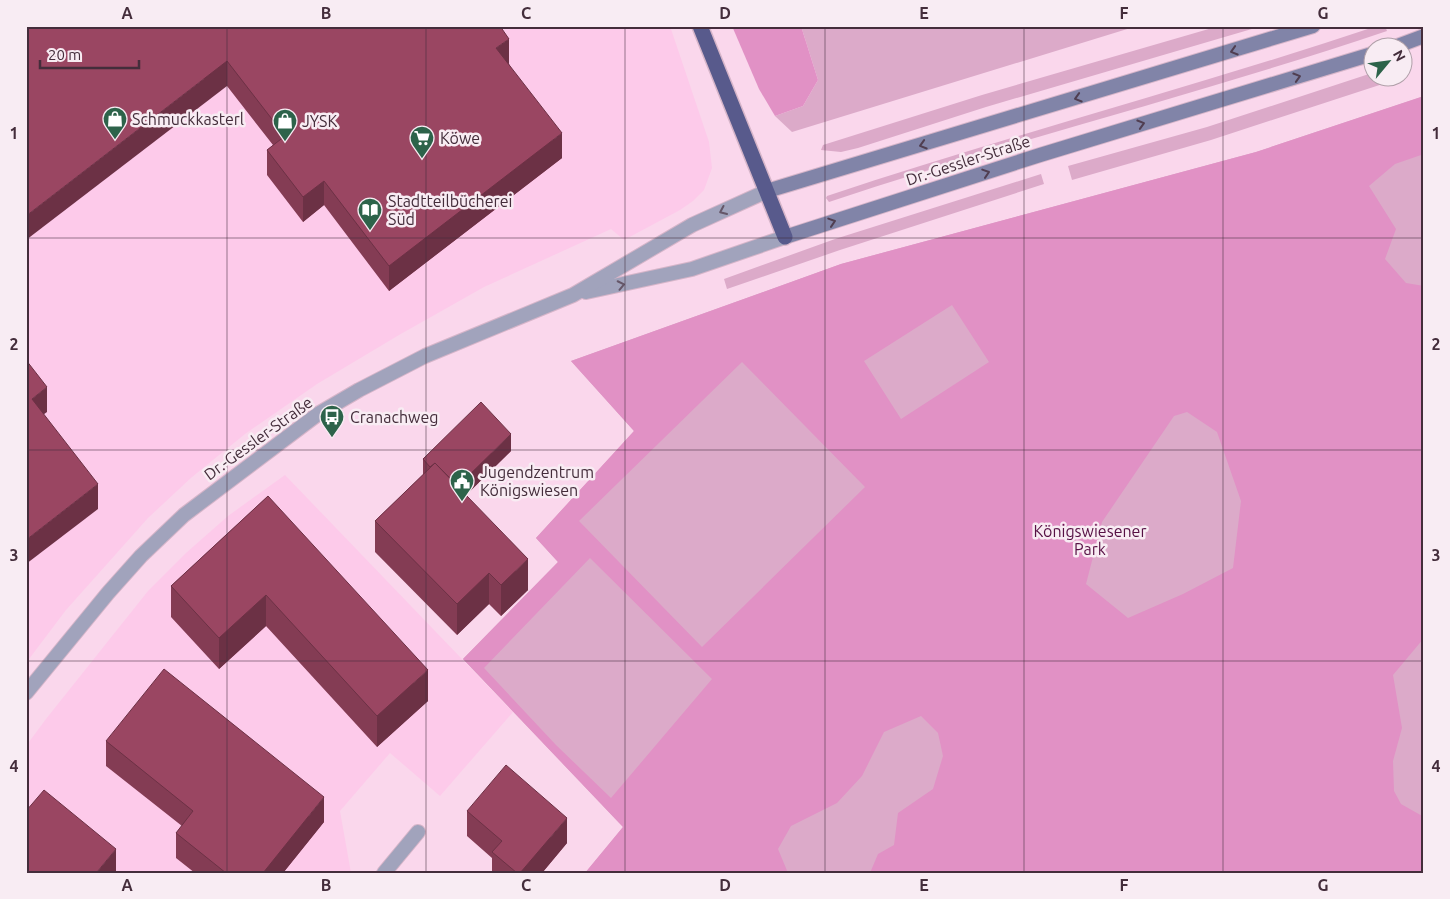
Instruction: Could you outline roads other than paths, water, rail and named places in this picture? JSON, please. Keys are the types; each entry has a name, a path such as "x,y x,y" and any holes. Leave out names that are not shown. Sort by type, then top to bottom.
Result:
{"highway":[{"path":"700,26 785,237"}],"main road":[{"name":"Dr.-Gessler-Straße","path":"767,191 1313,26"},
{"path":"1412,40 1424,36"},
{"name":"Dr.-Gessler-Straße","path":"785,237 1040,155 1362,57"}],"street":[{"name":"Dr.-Gessler-Straße","path":"26,693 141,556 184,515 318,414 359,390 425,356 573,295 692,225 767,191"},
{"name":"Dr.-Gessler-Straße","path":"573,295 692,269 785,237"},
{"path":"384,873 418,832"}],"place":[{"name":"Schmuckkasterl","path":"115,140"},
{"name":"JYSK","path":"285,142"},
{"name":"Köwe","path":"422,159"},
{"name":"Stadtteilbücherei Süd","path":"370,231"},
{"name":"Cranachweg","path":"332,438"},
{"name":"Jugendzentrum Königswiesen","path":"462,502"}],"park label":[{"name":"Königswiesener Park","path":"1090,540"}]}
